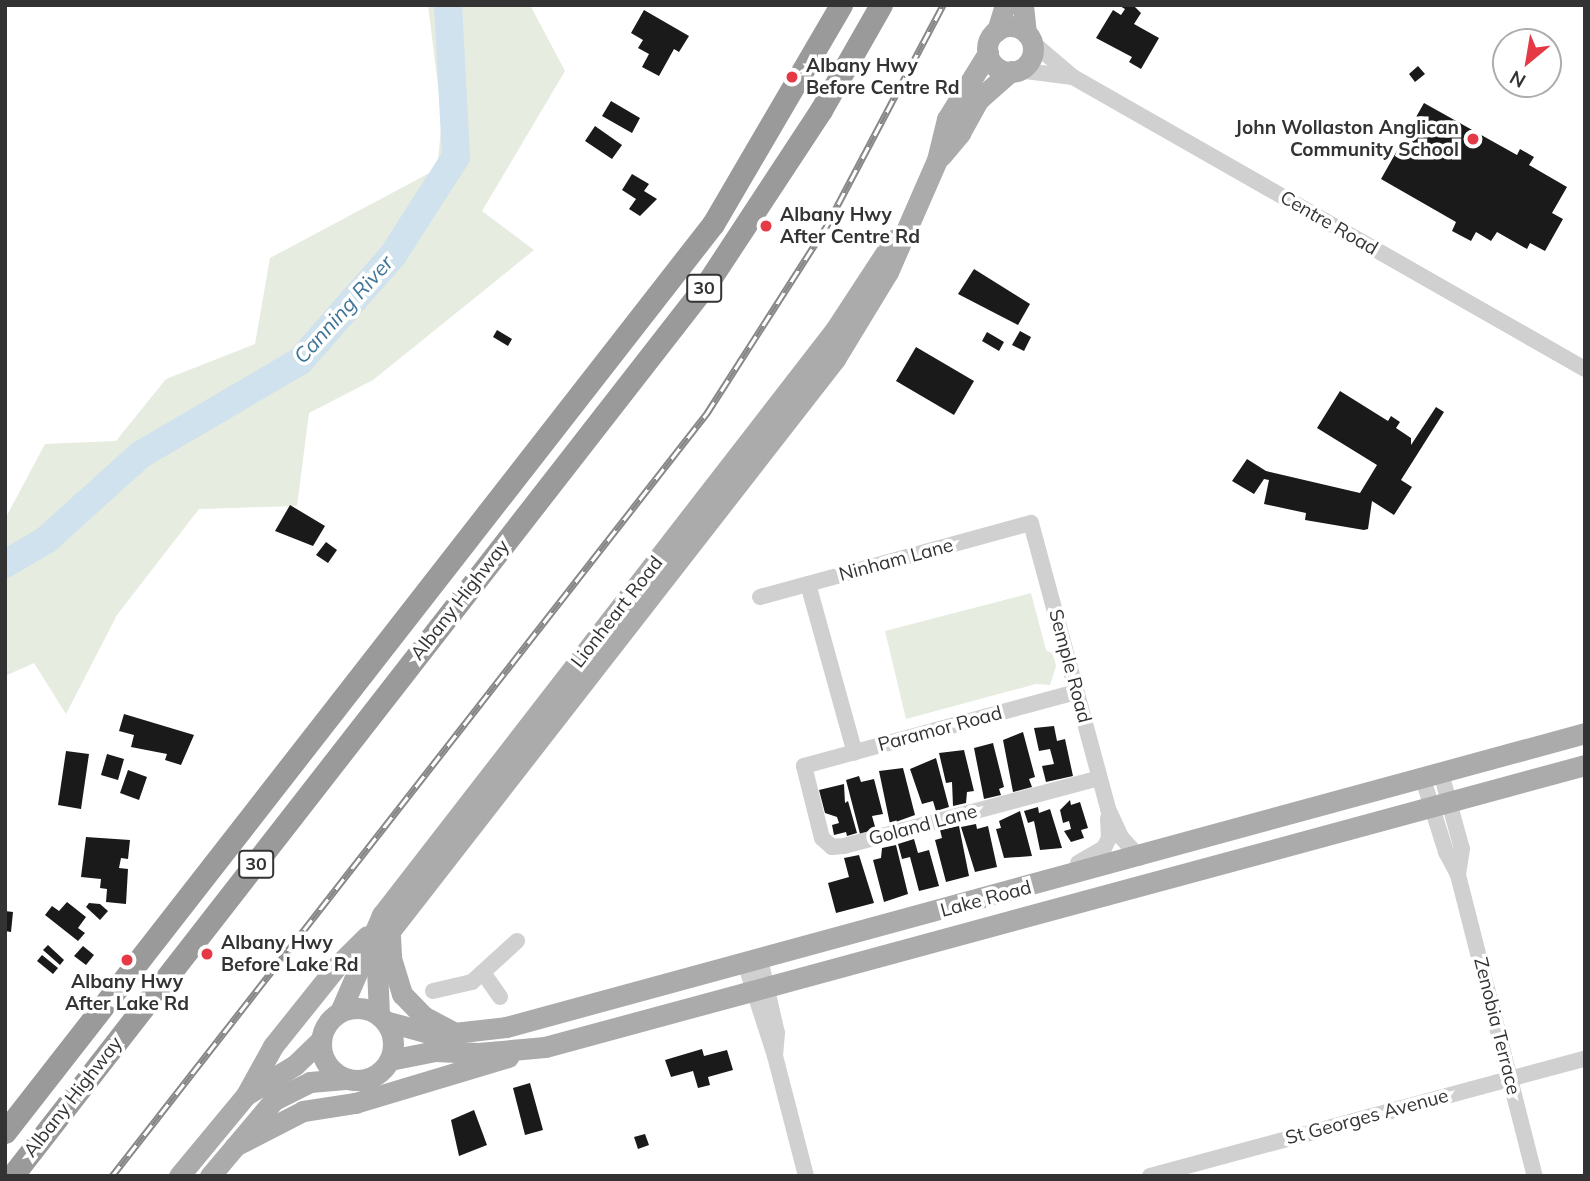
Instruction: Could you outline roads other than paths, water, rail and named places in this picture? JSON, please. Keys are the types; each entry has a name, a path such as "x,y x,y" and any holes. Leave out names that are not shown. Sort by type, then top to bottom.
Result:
{"highway":[{"name":"Albany Highway","path":"5,1132 728,202 841,5"},
{"name":"Albany Highway","path":"12,1176 745,231 881,5"},
{"path":"472,533 498,551"},
{"path":"78,1039 103,1059"}],"main road":[{"path":"1005,5 997,31 989,41 988,53 994,65 1014,71 1032,56 1023,5"},
{"path":"997,31 1009,26 1029,37"},
{"name":"Lionheart Road","path":"340,1012 381,931 835,359 888,272 937,160 947,119 988,53"},
{"name":"Lionheart Road","path":"937,160 960,133 978,100 1014,71"},
{"name":"Lake Road","path":"382,1018 418,1032 456,1034 506,1027 1140,858 1585,733"},
{"name":"Lake Road","path":"390,1060 435,1051 519,1051 1585,765"},
{"path":"178,1176 246,1095 273,1046 337,966 381,931 402,993 423,1016 456,1034"},
{"name":"Lionheart Road","path":"381,931 377,968 382,1018"},
{"path":"210,1176 261,1111 286,1092 310,1082 366,1080 390,1060 393,1040 382,1018 360,1008 340,1012 331,1019 321,1040 295,1065 246,1095"},
{"path":"321,1040 329,1067 345,1079"},
{"path":"235,1146 303,1111 355,1102 450,1077 519,1051"}],"street":[{"name":"Centre Road","path":"1029,37 1073,77 1585,369"},
{"name":"Centre Road","path":"1014,71 1073,77"},
{"name":"Ninham Lane","path":"760,597 1031,523"},
{"name":"Semple Road","path":"1031,523 1108,809 1121,837 1140,858"},
{"path":"808,584 855,752"},
{"name":"Paramor Road","path":"804,766 1076,692"},
{"name":"Goland Lane","path":"804,766 822,838 838,848 1099,778"},
{"name":"Zenobia Terrace","path":"1432,776 1462,849 1458,875 1535,1176"},
{"name":"Semple Road","path":"975,902 990,886 1099,854 1109,838 1108,809"},
{"path":"433,991 472,982 517,942"},
{"path":"752,961 777,1033 775,1056 806,1176"},
{"path":"484,974 500,997"},
{"name":"St Georges Avenue","path":"1150,1176 1585,1059"}],"waterway":[{"name":"Canning River","path":"5,564 46,540 140,455 300,361 393,255 456,157 448,5"}],"railway":[{"path":"112,1176 707,413 826,227 943,5"}],"place":[{"name":"Albany Hwy Before Centre Rd","path":"792,77"},
{"name":"John Wollaston Anglican Community School","path":"1473,139"},
{"name":"Albany Hwy After Centre Rd","path":"766,226"},
{"name":"Albany Hwy Before Lake Rd","path":"207,954"},
{"name":"Albany Hwy After Lake Rd","path":"127,960"}]}
